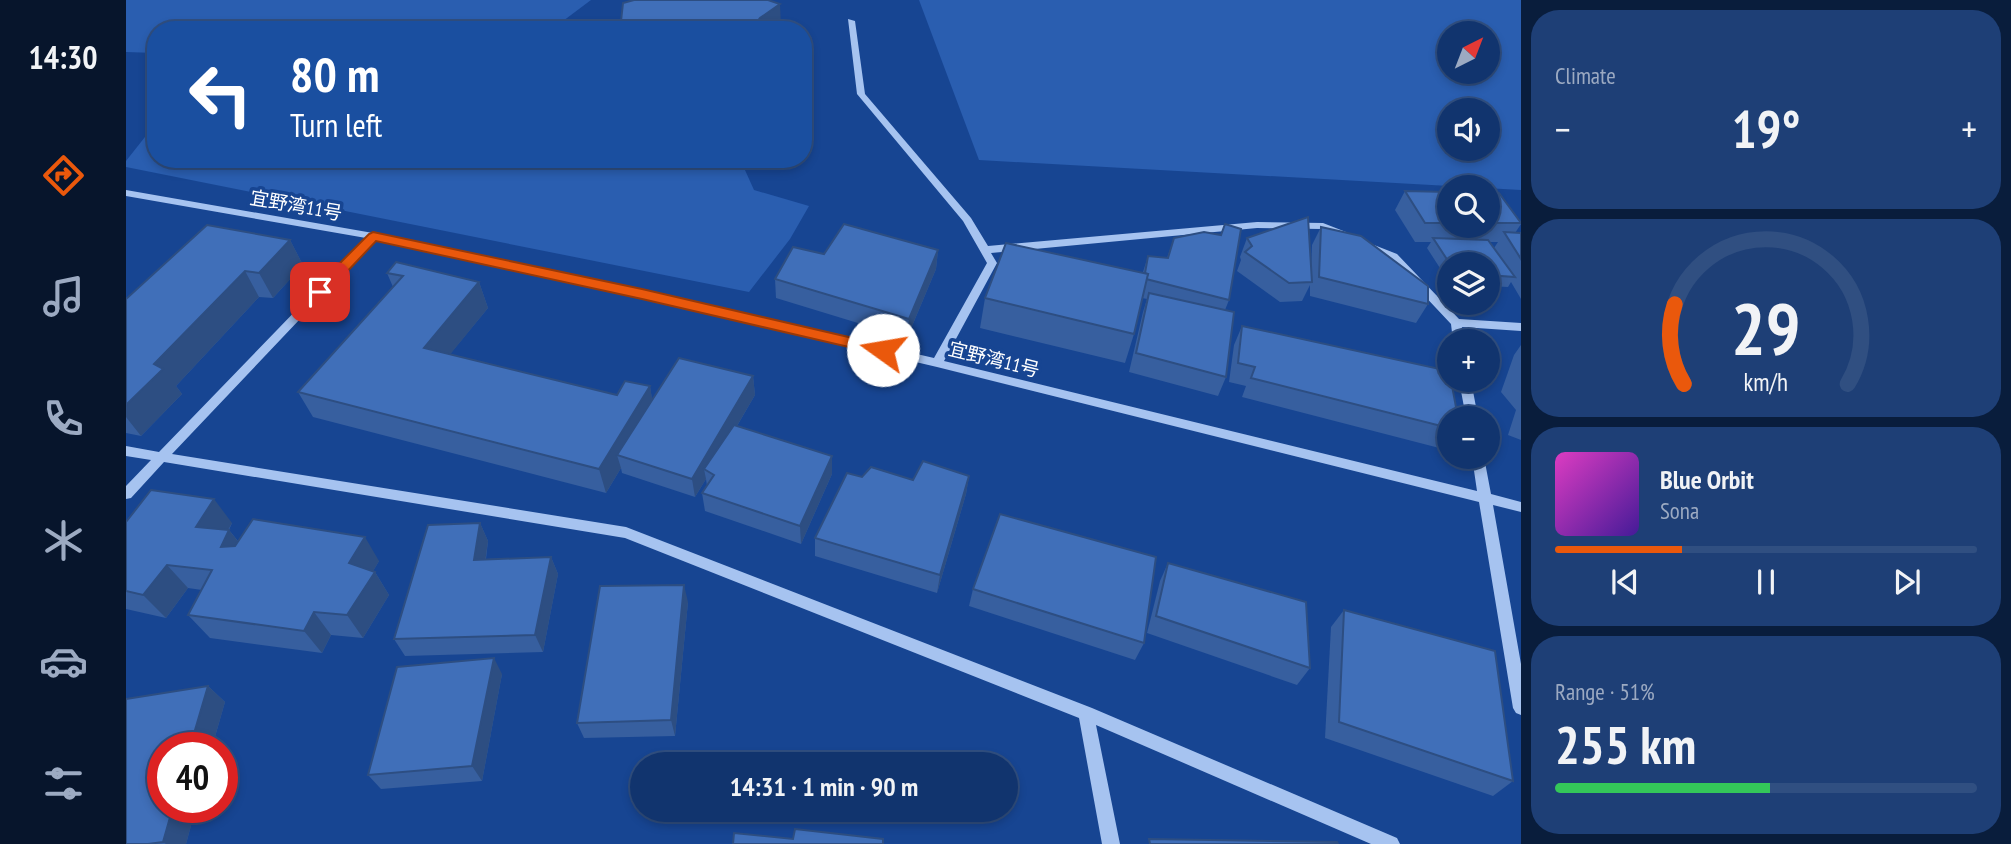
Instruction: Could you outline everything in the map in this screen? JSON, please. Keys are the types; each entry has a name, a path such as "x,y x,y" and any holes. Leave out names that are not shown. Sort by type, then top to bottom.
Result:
{"street":[{"path":"851,21 861,94 967,220 992,262 937,363"},
{"name":"宜野湾11号","path":"126,193 373,236 655,297 937,363 1521,507"},
{"path":"984,250 1256,225 1323,226 1393,256 1456,323 1457,329"},
{"path":"126,494 373,236"},
{"path":"1456,323 1521,327"},
{"path":"126,451 626,533 1086,713 1391,844"},
{"path":"1480,469 1521,708"},
{"path":"1086,713 1111,844"}],"shaded area":[{"path":"126,0 591,0 563,21 147,21 147,53 126,52"},
{"path":"919,0 1521,0 1521,190 1500,189 1500,175 1437,175 1437,185 979,160"},
{"path":"147,134 147,168 744,168 754,190 809,206 790,239 749,292 126,167 126,161"}],"building":[{"path":"634,0 768,0 780,4 758,21 621,21 623,3"},
{"path":"1405,191 1437,192 1437,223 1425,223"},
{"path":"1500,194 1521,223 1500,223"},
{"path":"1308,217 1312,282 1289,283 1245,252 1252,246 1247,238"},
{"path":"844,224 938,250 909,319 775,279 793,247 824,254"},
{"path":"1225,224 1241,229 1229,300 1146,279 1148,256 1168,258 1174,238 1204,232 1221,235"},
{"path":"207,225 290,240 259,273 245,271 154,364 163,369 126,405 126,299"},
{"path":"1321,227 1361,236 1428,286 1428,304 1319,277"},
{"path":"1504,232 1521,233 1521,259"},
{"path":"1433,238 1488,240 1497,252 1442,252"},
{"path":"1006,243 1148,274 1134,334 985,298"},
{"path":"1500,256 1515,277 1500,276"},
{"path":"396,262 479,282 424,348 617,395 625,381 650,386 599,469 298,392 403,276 387,273"},
{"path":"1149,293 1234,312 1226,377 1136,353"},
{"path":"1242,326 1437,368 1437,392 1453,392 1456,406 1437,406 1437,425 1251,378 1255,367 1238,363"},
{"path":"679,358 753,376 692,479 617,455"},
{"path":"734,425 832,456 800,526 702,493 714,475 704,469"},
{"path":"923,461 969,476 940,575 815,538 847,473 862,477 871,467 913,480"},
{"path":"151,490 214,499 196,527 229,530 221,547 235,546 253,519 365,537 349,563 375,572 347,615 314,612 304,631 188,615 212,570 167,565 143,595 126,591 126,522"},
{"path":"1000,514 1156,557 1144,643 973,589"},
{"path":"480,523 474,560 551,557 535,635 394,639 428,525"},
{"path":"1168,563 1306,602 1310,668 1156,616"},
{"path":"684,585 671,720 577,723 600,586"},
{"path":"1344,610 1495,651 1513,781 1339,722"},
{"path":"494,658 472,766 368,775 397,667"},
{"path":"208,686 194,732 147,732 147,823 168,823 163,842 126,844 126,699"},
{"path":"795,829 883,839 883,844 733,844 734,833 793,839"},
{"path":"1149,839 1337,842 1338,844 1150,844"}],"route":[{"path":"320,292 373,236 883,350"}]}
